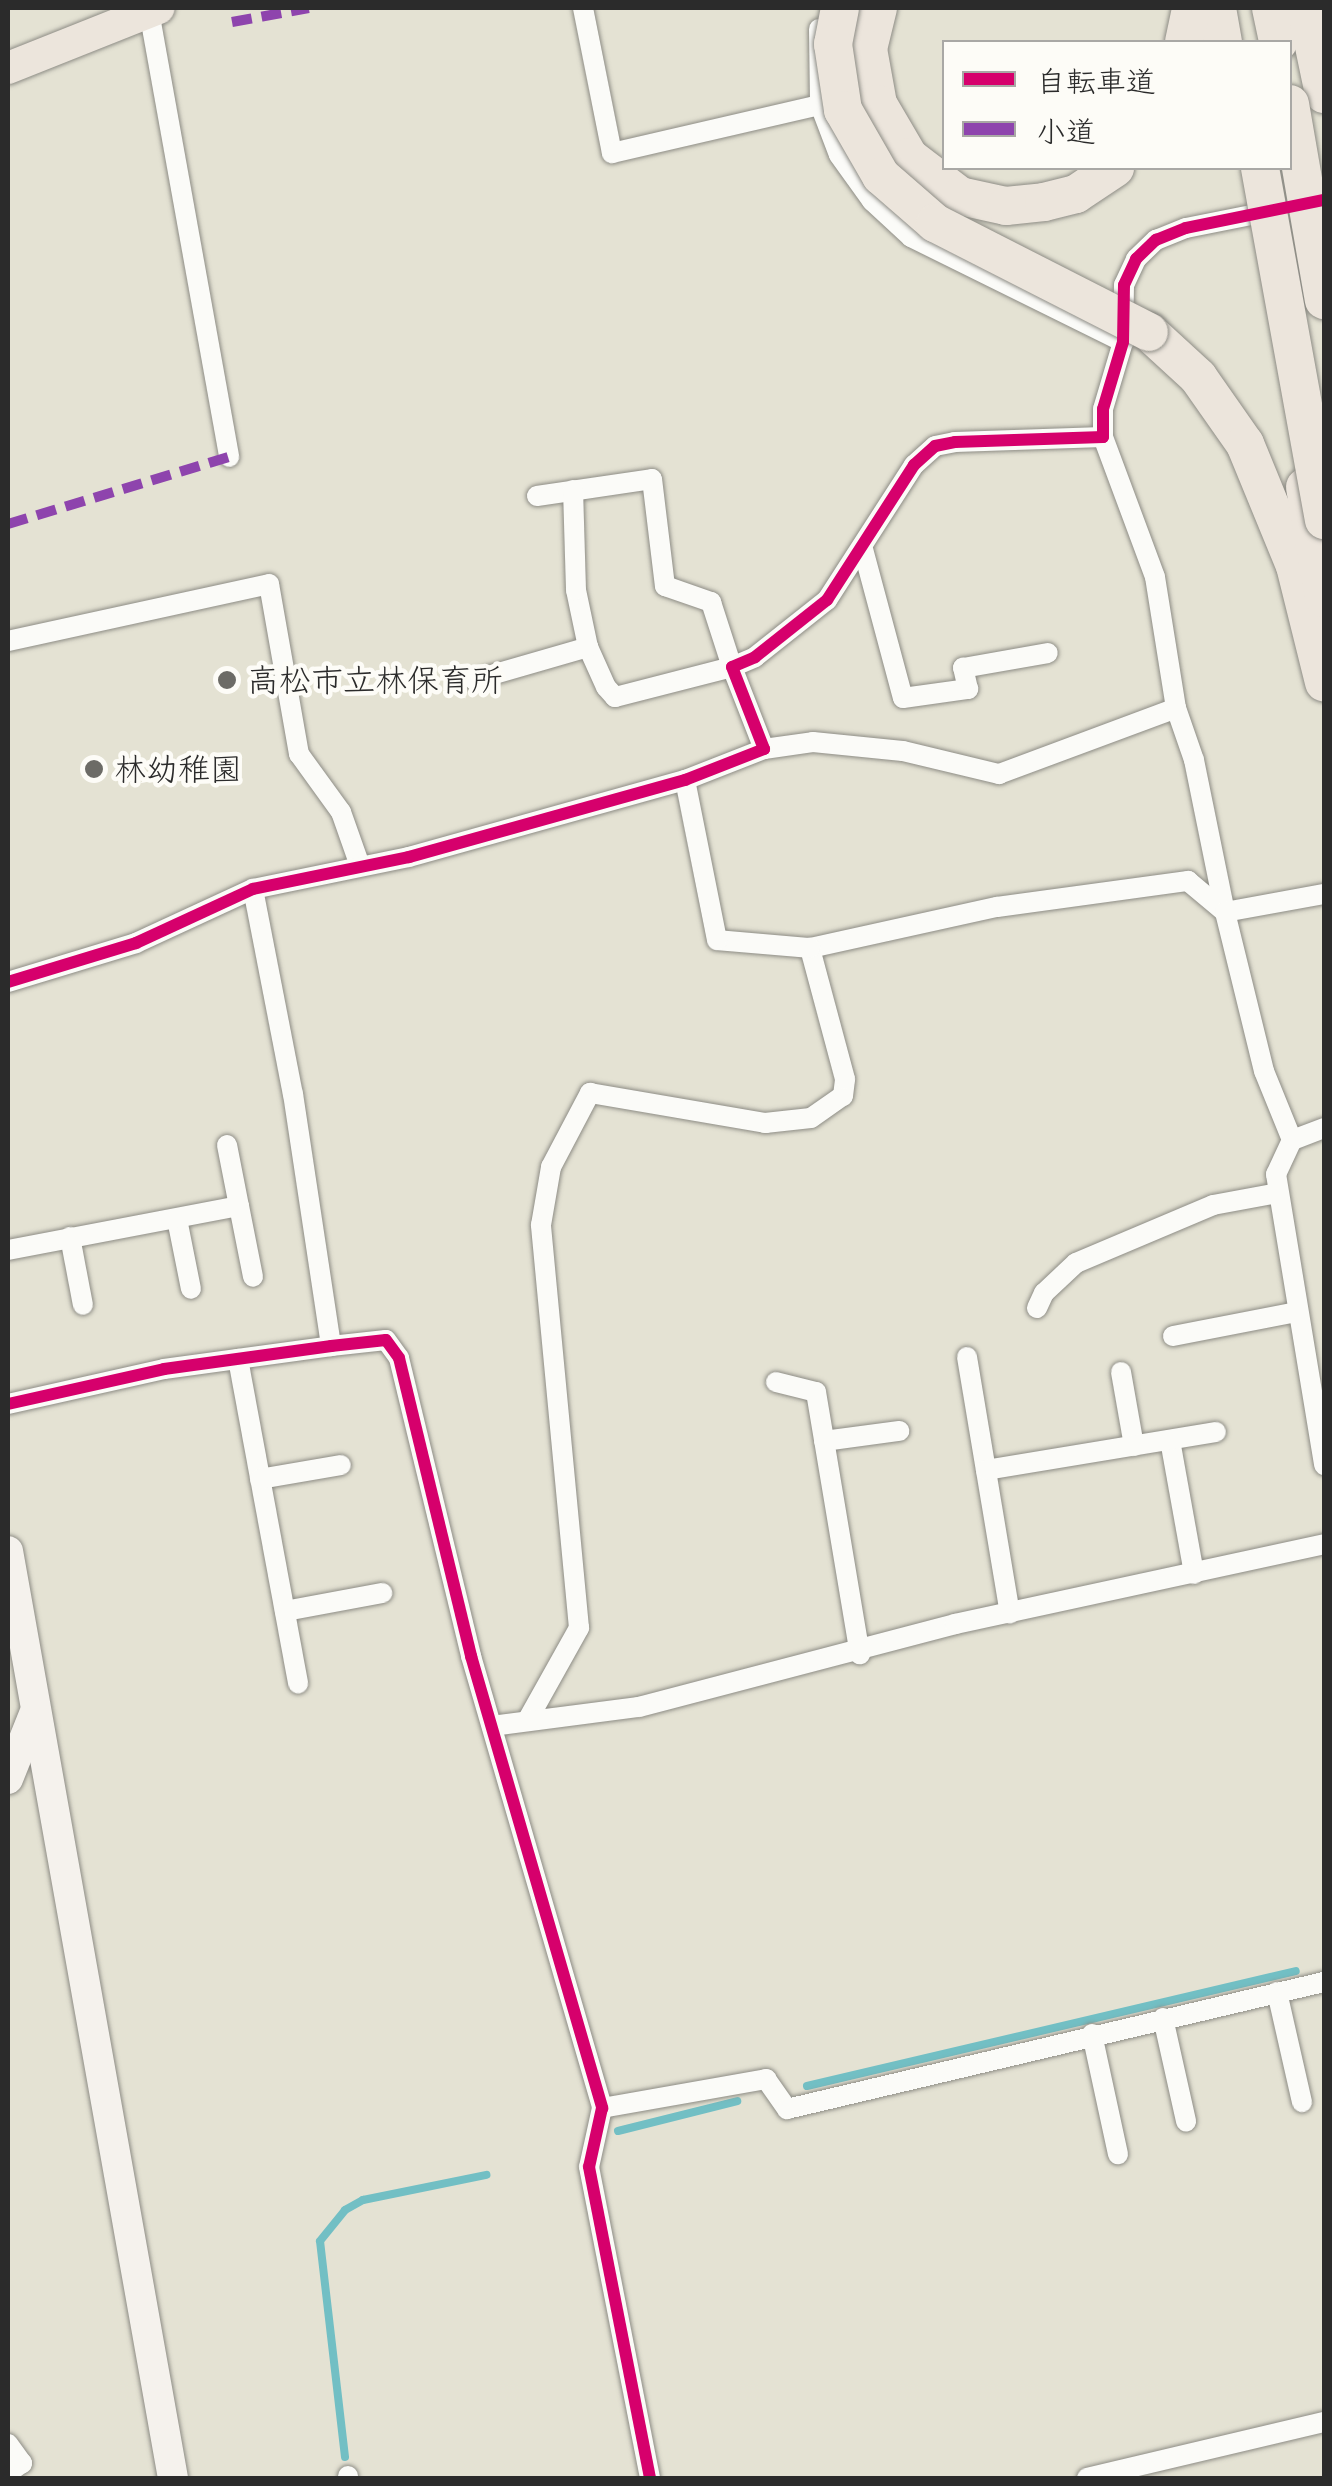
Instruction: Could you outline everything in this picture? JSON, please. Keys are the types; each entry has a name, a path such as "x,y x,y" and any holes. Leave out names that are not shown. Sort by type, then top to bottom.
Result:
{"highway":[{"path":"840,8 833,44 843,110 881,176 935,223 1149,332 1198,377 1252,462 1295,566 1324,682"},
{"path":"878,8 868,49 878,104 909,156 960,196 1006,206 1044,202 1076,194 1112,170"},
{"path":"1184,40 1191,8"},
{"path":"1217,8 1223,40"},
{"path":"1231,8 1237,40"},
{"path":"1271,8 1278,40"},
{"path":"1306,8 1324,94"},
{"path":"1292,116 1324,300"},
{"path":"1247,170 1324,598"},
{"path":"1260,170 1324,520"}],"main road":[{"path":"8,68 154,9"}],"street":[{"path":"583,8 612,153 820,105"},
{"path":"822,8 814,64 820,105 839,155 872,200 911,236 1123,342"},
{"path":"154,9 229,457"},
{"path":"1292,1140 1264,1072 1225,912 1194,760 1176,708 1156,577 1104,436 1103,408 1123,342 1124,285 1146,250 1186,228 1324,200"},
{"path":"573,490 576,590 588,647 615,697 732,667 755,657 827,600 914,466 936,446 1104,436"},
{"path":"537,496 652,479 666,586 711,602 764,749"},
{"path":"863,550 903,698 968,689 963,668 1048,653"},
{"path":"8,641 269,584 299,754 342,812 359,863"},
{"path":"474,680 588,647"},
{"path":"8,982 136,944 253,890 359,863 408,857 685,780 764,749 839,744 904,751 999,774 1176,708"},
{"path":"685,780 718,940 810,948 997,906 1188,882 1225,912 1324,894"},
{"path":"253,890 293,1094 331,1346"},
{"path":"527,1721 578,1628 541,1225 551,1167 590,1093 764,1123 811,1118 843,1096 845,1079 810,948"},
{"path":"1324,1128 1292,1140 1276,1174 1292,1250 1297,1312 1324,1465"},
{"path":"227,1145 253,1277"},
{"path":"1037,1308 1044,1292 1076,1263 1213,1205 1278,1193"},
{"path":"8,1250 239,1206"},
{"path":"177,1218 192,1289"},
{"path":"70,1237 82,1305"},
{"path":"1173,1336 1297,1312"},
{"path":"8,1404 238,1359 331,1346 386,1340 398,1358 492,1726 602,2108 590,2167 650,2478"},
{"path":"967,1357 1010,1613"},
{"path":"238,1359 298,1684"},
{"path":"1121,1372 1134,1446"},
{"path":"776,1382 816,1392 860,1654"},
{"path":"824,1442 899,1431"},
{"path":"986,1470 1216,1432"},
{"path":"1170,1440 1194,1574"},
{"path":"260,1479 341,1465"},
{"path":"492,1726 640,1707 709,1684 860,1654 1010,1613 1324,1544"},
{"path":"8,1551 173,2478"},
{"path":"284,1611 382,1593"},
{"path":"8,1779 34,1714"},
{"path":"602,2108 766,2078 787,2109 1324,1982"},
{"path":"1277,1992 1302,2102"},
{"path":"1163,2018 1186,2121"},
{"path":"1092,2034 1118,2154"},
{"path":"1087,2478 1324,2422"},
{"path":"8,2444 22,2463 8,2474"}],"waterway":[{"path":"807,2086 1296,1971"},
{"path":"618,2131 737,2101"},
{"path":"345,2457 320,2241 345,2210 363,2200 486,2175"}],"marked path":[{"path":"232,22 309,8"},
{"path":"8,524 229,457"}],"cycle path":[{"path":"8,982 136,943 253,889 409,857 685,780 764,749 732,667 755,657 827,600 914,465 935,446 955,442 1103,437 1103,409 1123,342 1124,285 1136,259 1156,240 1186,228 1324,200"},
{"path":"8,1404 164,1369 331,1346 386,1340 399,1358 471,1656 602,2108 589,2167 650,2478"}],"place":[{"name":"高松市立林保育所","path":"227,680"},
{"name":"林幼稚園","path":"94,769"}]}
